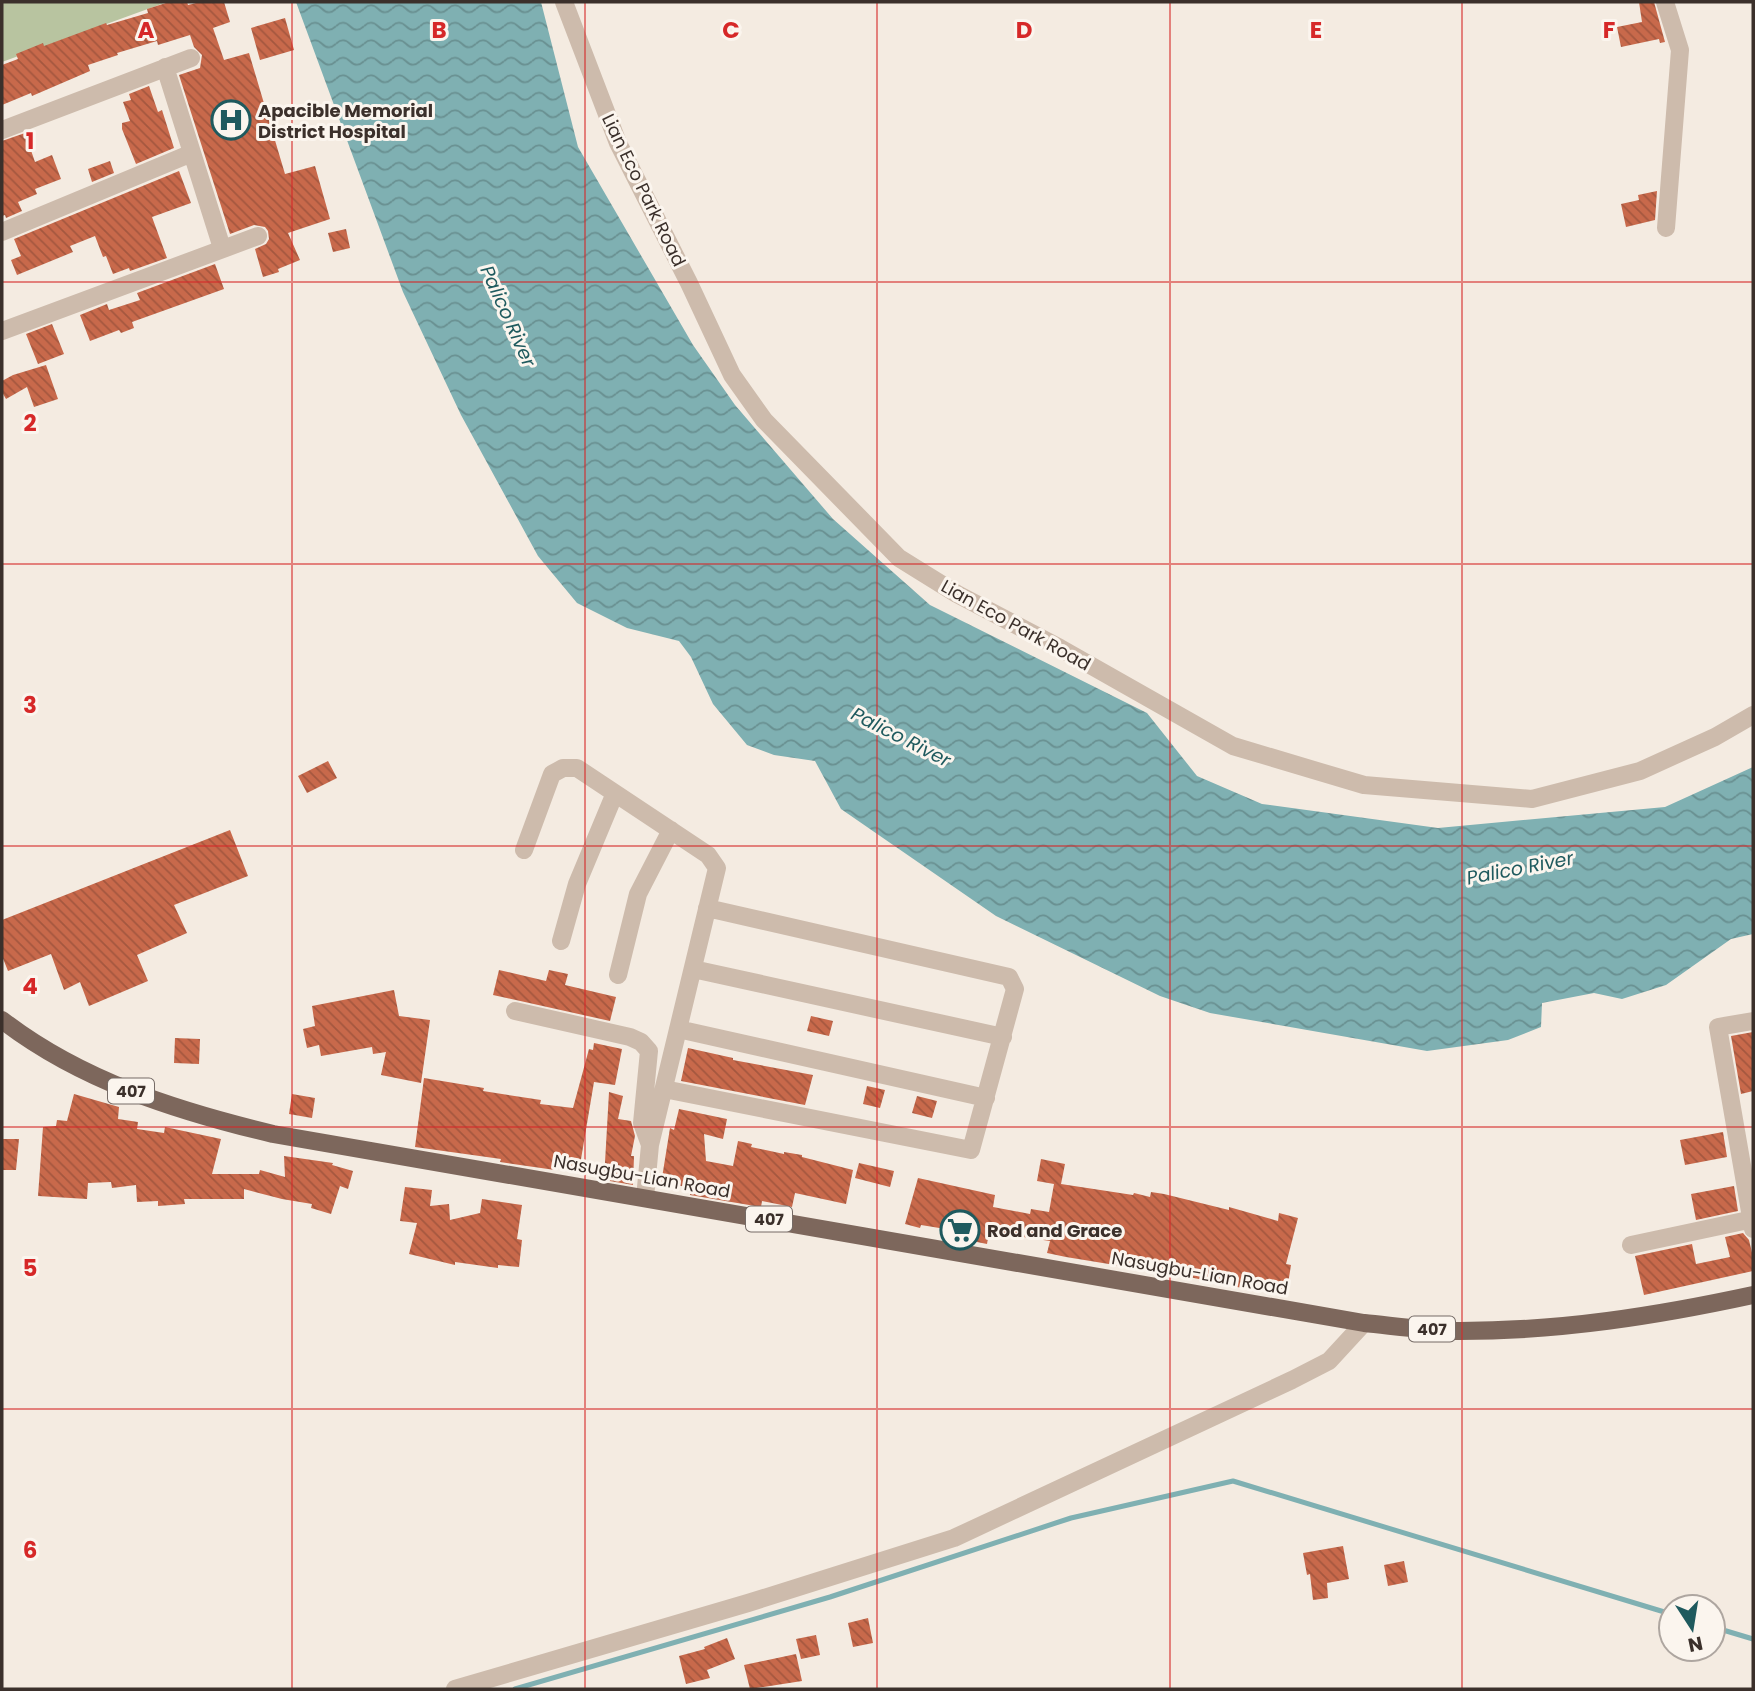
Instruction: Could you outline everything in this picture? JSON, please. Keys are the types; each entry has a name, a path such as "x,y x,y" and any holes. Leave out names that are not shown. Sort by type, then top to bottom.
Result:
{"main road":[{"name":"Nasugbu-Lian Road","path":"2,1020 54,1054 98,1077 176,1108 273,1134 1364,1323 1458,1331 1565,1327 1601,1324 1753,1295"}],"street":[{"name":"Lian Eco Park Road","path":"564,2 618,143 732,375 764,420 899,558 957,594 1060,648 1233,746 1364,785 1532,799 1640,771 1715,737 1753,715"},
{"path":"1665,2 1680,50 1667,228"},
{"path":"2,130 191,58"},
{"path":"165,67 222,248"},
{"path":"2,232 192,153"},
{"path":"2,331 257,236"},
{"path":"524,849 552,774 564,768 578,768 708,855 717,868 650,1145 645,1198"},
{"path":"561,941 577,884 615,793"},
{"path":"618,975 638,894 670,830"},
{"path":"664,1089 971,1150 1015,989 1009,977 707,908"},
{"path":"692,969 1003,1037"},
{"path":"515,1011 642,1042 649,1051 642,1123 650,1145"},
{"path":"1631,1245 1753,1223 1718,1027 1753,1021"},
{"path":"678,1029 986,1098"},
{"path":"456,1689 748,1603 954,1538 1329,1361 1364,1323"}],"green space":[{"path":"2,2 167,2 2,62"}],"water":[{"name":"Palico River","path":"296,2 541,2 578,147 693,345 735,405 833,519 930,605 1147,713 1197,776 1262,804 1438,828 1665,807 1753,767 1753,934 1731,939 1666,985 1622,999 1594,993 1542,1003 1541,1027 1508,1040 1427,1051 1210,1013 1160,996 996,916 841,809 815,761 774,755 747,745 713,704 691,657 679,641 627,628 577,603 538,556 461,415 403,292"}],"building":[{"path":"169,2 187,2 188,5 224,2 230,22 213,28 224,60 249,53 285,174 315,166 330,219 288,233 300,260 278,269 279,272 263,277 255,249 266,244 269,239 265,227 254,225 230,234 179,75 200,68 202,55 194,47 190,35 117,53 118,55 88,65 90,71 32,96 31,93 2,105 2,65 18,59 16,54 106,23 107,25 148,13 147,9"},
{"path":"1639,2 1654,2 1665,42 1660,43 1659,39 1621,47 1617,27 1642,22"},
{"path":"285,18 294,50 260,60 251,28"},
{"path":"149,86 158,112 162,110 174,148 136,164 122,129 122,123 130,121 123,102 131,100 129,94"},
{"path":"25,133 35,162 52,155 61,179 35,189 37,194 18,202 22,211 6,218 5,215 2,216 2,141"},
{"path":"110,161 114,173 92,182 88,169"},
{"path":"179,171 191,203 152,217 167,258 113,274 95,236 70,246 73,252 17,275 11,260 21,256 14,239"},
{"path":"1657,191 1655,220 1626,227 1621,204 1639,200 1638,195"},
{"path":"346,229 350,248 333,252 328,233"},
{"path":"215,264 224,289 132,322 134,328 121,333 119,330 90,341 80,315 107,304 109,310 140,300 137,293"},
{"path":"52,324 64,354 38,364 26,334"},
{"path":"46,365 58,399 34,407 27,387 6,399 2,392 2,381"},
{"path":"328,761 337,778 307,793 298,776"},
{"path":"230,830 248,876 174,905 187,933 137,955 148,981 89,1006 80,982 64,990 51,954 8,971 2,956 2,920"},
{"path":"499,970 546,981 549,970 568,974 565,985 616,997 610,1021 493,995"},
{"path":"394,990 399,1016 430,1020 421,1083 381,1075 386,1052 373,1054 372,1047 321,1056 319,1045 307,1048 303,1029 315,1026 312,1006"},
{"path":"811,1016 833,1021 829,1036 807,1031"},
{"path":"1753,1032 1753,1091 1741,1094 1731,1036"},
{"path":"175,1038 200,1039 199,1064 174,1063"},
{"path":"594,1043 622,1049 615,1085 594,1082 579,1171 527,1166 500,1162 501,1159 415,1147 424,1078 541,1100 540,1104 573,1108 589,1049 593,1050"},
{"path":"688,1048 733,1060 813,1075 805,1105 681,1081"},
{"path":"867,1086 885,1090 880,1108 863,1104"},
{"path":"609,1092 623,1096 618,1119 631,1121 635,1136 631,1156 634,1156 633,1185 604,1180"},
{"path":"74,1094 119,1107 118,1119 138,1122 137,1129 164,1133 165,1127 221,1139 212,1174 259,1174 260,1170 285,1177 284,1156 333,1163 332,1165 353,1171 348,1189 340,1186 331,1214 311,1208 312,1204 244,1189 244,1199 184,1199 185,1204 158,1206 158,1201 137,1202 136,1185 112,1188 111,1182 88,1183 87,1199 38,1196 43,1127 56,1126 57,1120 67,1121"},
{"path":"292,1094 315,1098 312,1118 289,1114"},
{"path":"917,1096 937,1101 932,1118 912,1113"},
{"path":"679,1109 727,1119 723,1139 704,1134 706,1161 733,1166 738,1141 752,1144 751,1147 802,1155 853,1170 846,1204 795,1193 792,1207 762,1201 761,1207 690,1195 691,1187 661,1184 670,1128 674,1130"},
{"path":"1723,1132 1727,1157 1685,1165 1680,1140"},
{"path":"2,1139 19,1139 16,1170 2,1170"},
{"path":"1041,1159 1065,1164 1061,1184 1150,1197 1151,1192 1164,1194 1229,1210 1229,1207 1278,1221 1279,1213 1298,1218 1286,1264 1291,1265 1287,1290 1243,1280 1242,1288 1122,1263 1121,1266 1066,1257 1047,1253 1050,1241 989,1232 987,1244 962,1239 964,1232 905,1224 918,1178 995,1195 993,1207 1030,1214 1031,1209 1049,1212 1054,1184 1037,1181"},
{"path":"859,1163 894,1171 890,1187 855,1178"},
{"path":"1734,1186 1738,1211 1696,1220 1691,1194"},
{"path":"405,1187 432,1190 430,1206 449,1204 450,1220 480,1213 482,1199 522,1205 517,1239 522,1240 519,1267 498,1265 498,1268 455,1262 455,1265 409,1254 417,1223 400,1221"},
{"path":"1743,1233 1749,1240 1753,1271 1644,1295 1635,1256 1692,1244 1696,1264 1730,1257 1725,1237"},
{"path":"1343,1546 1349,1579 1327,1583 1328,1598 1313,1600 1310,1574 1307,1575 1303,1553"},
{"path":"1404,1561 1408,1582 1388,1586 1384,1565"},
{"path":"868,1618 873,1643 853,1647 848,1623"},
{"path":"816,1635 820,1655 801,1659 796,1639"},
{"path":"727,1638 735,1659 707,1670 710,1678 686,1684 679,1656 705,1649 704,1647"},
{"path":"796,1654 802,1681 750,1689 744,1665"}],"waterway":[{"path":"515,1689 830,1597 1071,1518 1233,1481 1657,1610"},
{"path":"1727,1631 1753,1639"}],"place":[{"name":"Apacible Memorial District Hospital","path":"231,120"},
{"name":"Rod and Grace","path":"960,1230"}]}
